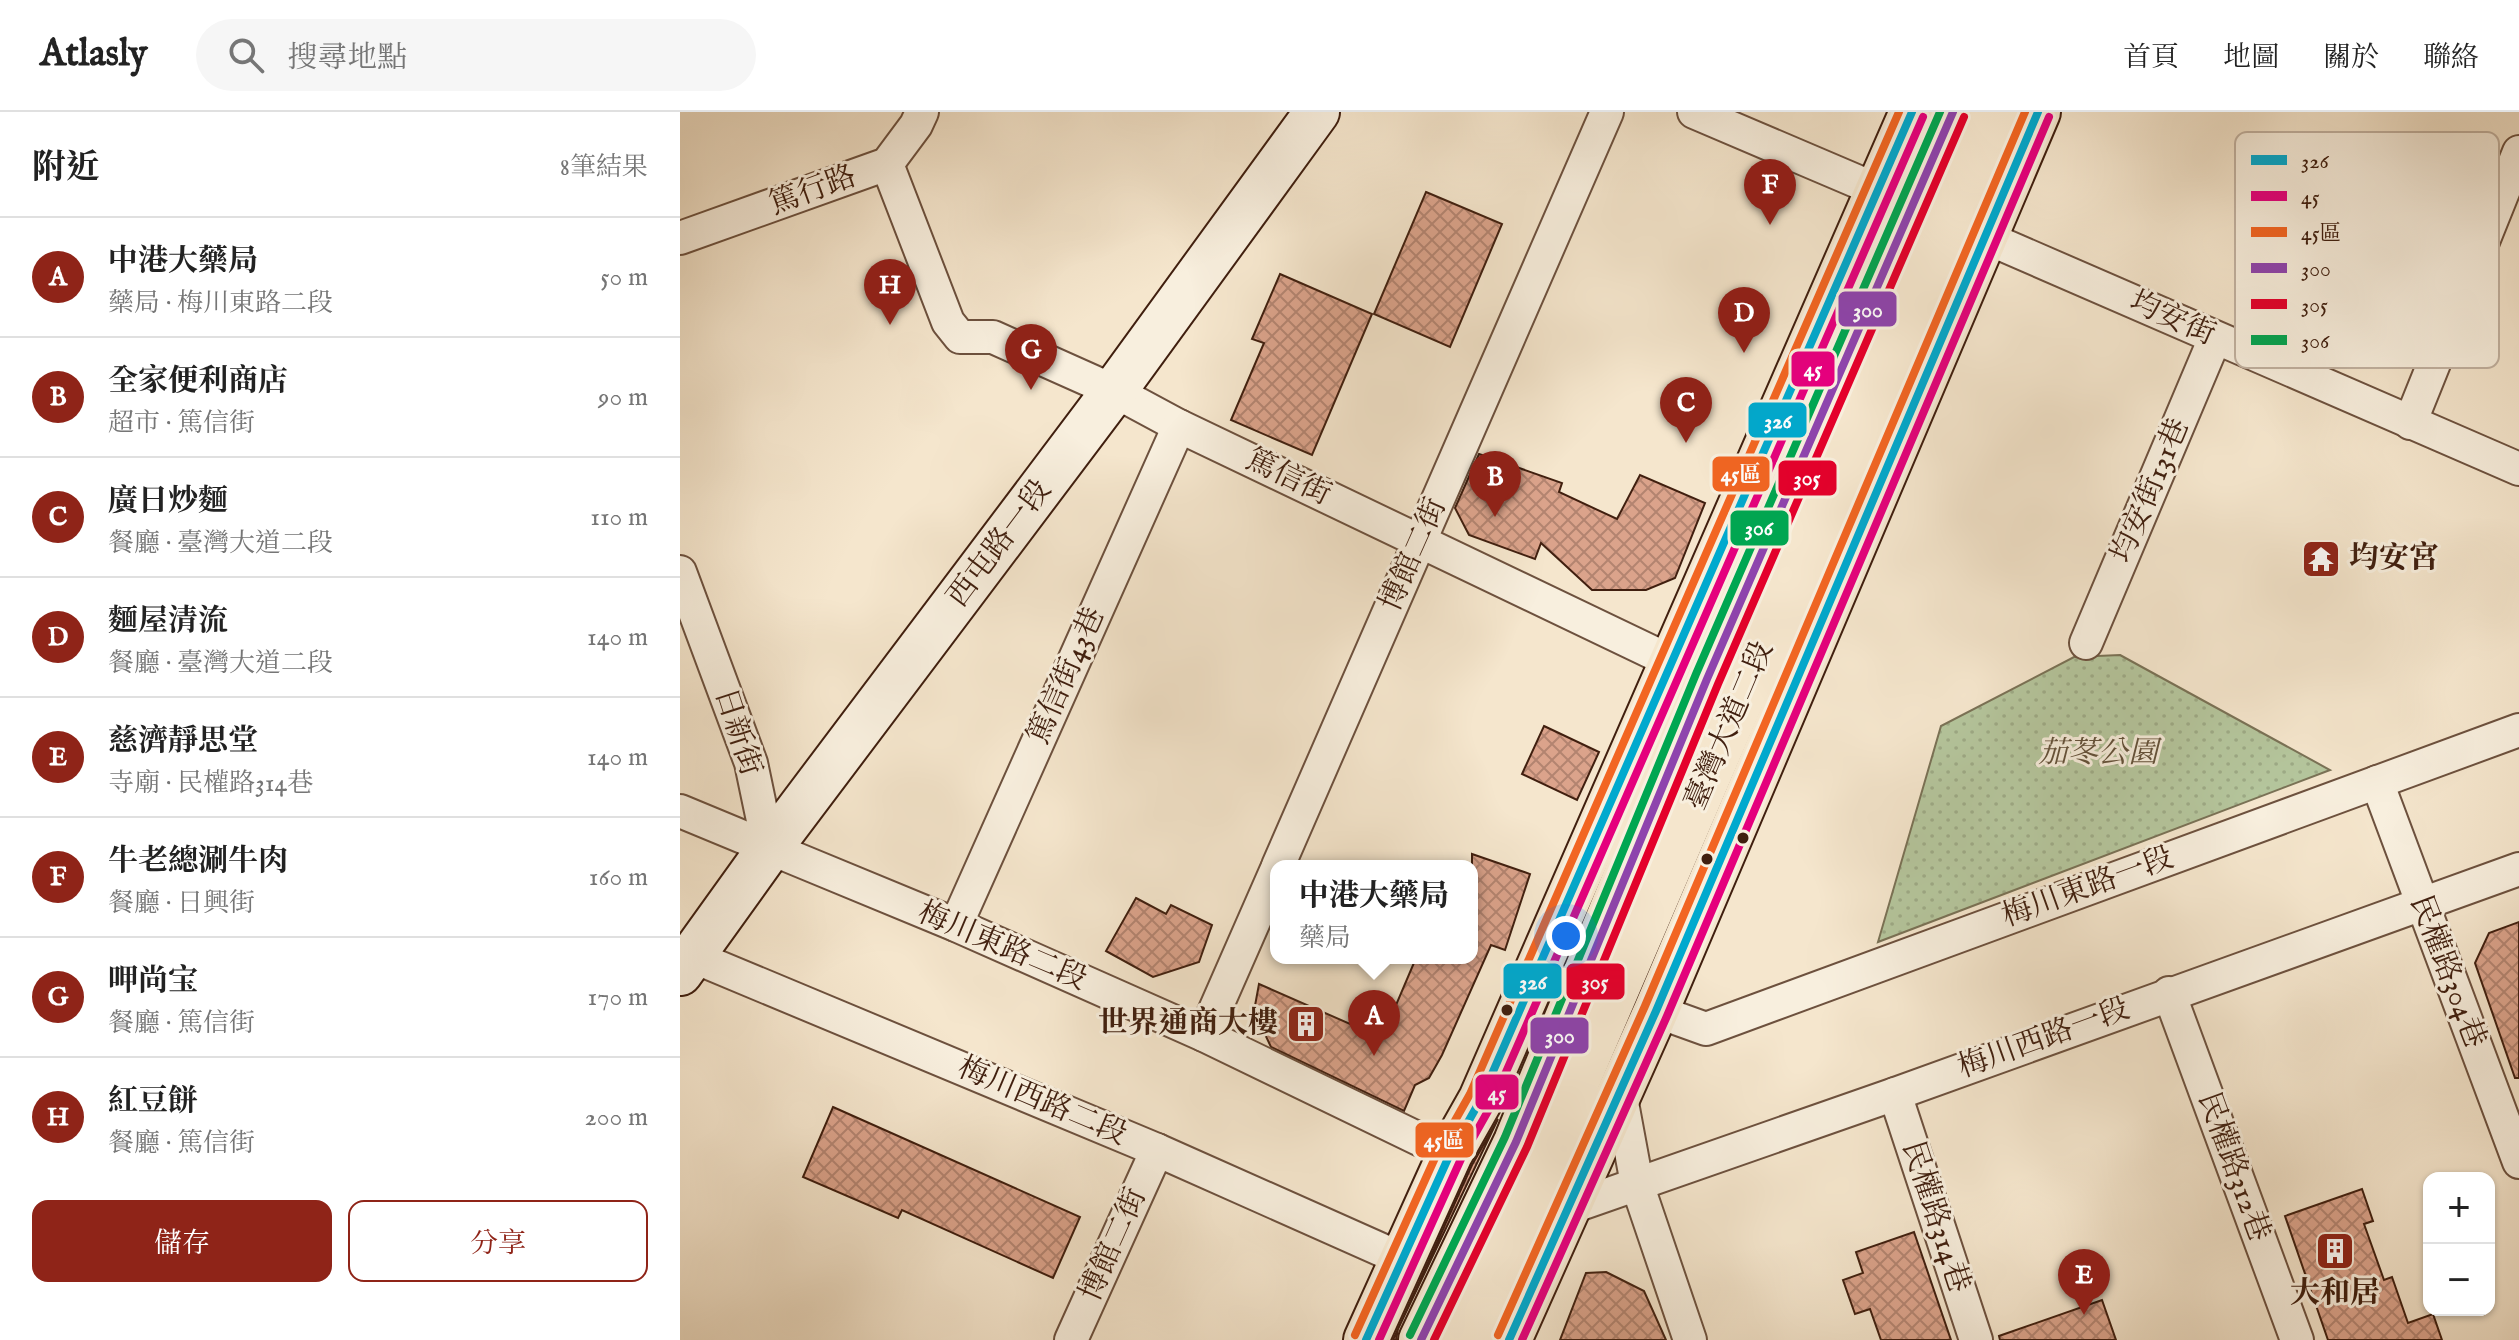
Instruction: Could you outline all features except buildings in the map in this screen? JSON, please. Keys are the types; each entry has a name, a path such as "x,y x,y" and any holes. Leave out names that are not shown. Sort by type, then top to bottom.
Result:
{"main road":[{"name":"臺灣大道二段","path":"1912,112 1931,214"},
{"name":"臺灣大道二段","path":"1509,1340 1656,1011 1783,715 1931,214 1953,112"},
{"name":"臺灣大道二段","path":"1366,1340 1450,1154 1707,679 1931,214 1994,112"},
{"name":"臺灣大道二段","path":"1931,214 2038,112"},
{"name":"臺灣大道二段","path":"1421,1340 1516,1142 1707,679"},
{"name":"臺灣大道二段","path":"1466,1340 1707,679"}],"street":[{"name":"篤行路","path":"680,238 887,164 922,112"},
{"name":"西屯路一段","path":"684,960 1114,391 1317,112"},
{"name":"博館二街","path":"1280,860 1607,112"},
{"name":"均安街","path":"1694,112 2235,347"},
{"path":"2499,202 2519,152"},
{"name":"篤信街","path":"887,164 948,322 960,337 993,337 1114,391 1179,426 1783,715"},
{"name":"均安街131巷","path":"2086,643 2215,338"},
{"name":"均安街","path":"2284,368 2519,469"},
{"path":"2410,423 2432,368"},
{"name":"篤信街43巷","path":"956,925 1179,426"},
{"name":"日新街","path":"680,572 751,763 769,849"},
{"name":"梅川東路一段","path":"1656,1011 1706,1029 2519,730"},
{"name":"民權路304巷","path":"2377,782 2519,1162"},
{"name":"梅川東路二段","path":"680,811 956,925 1204,1035 1450,1154"},
{"name":"梅川西路一段","path":"1569,1208 2519,869"},
{"name":"博館二街","path":"1204,1035 1270,884"},
{"name":"梅川西路二段","path":"684,960 1157,1150 1402,1259"},
{"name":"民權路312巷","path":"2169,993 2297,1340"},
{"path":"1620,1092 1637,1184 1690,1340"},
{"name":"民權路314巷","path":"1895,1094 1976,1340"},
{"name":"博館二街","path":"1071,1340 1157,1150"}],"green space":[{"name":"茄苳公園","path":"2120,655 2330,770 1878,942 1941,726 2074,657"}],"transit line":[{"name":"45區","path":"1355,1335 1439,1149 1470,1094 1899,112"},
{"name":"326","path":"1366,1340 1450,1154 1481,1099 1912,112"},
{"name":"306","path":"1410,1335 1505,1137 1696,674 1940,112"},
{"name":"300","path":"1421,1340 1516,1142 1707,679 1953,112"},
{"name":"45區","path":"1498,1335 1645,1006 2025,112"},
{"name":"326","path":"1509,1340 1656,1011 2038,112"},
{"name":"45","path":"1379,1340 1461,1159 1492,1104 1923,117"},
{"name":"305","path":"1434,1340 1527,1147 1718,684 1964,117"},
{"name":"45","path":"1522,1340 1667,1016 2049,117"}],"place":[{"name":"牛老總涮牛肉","path":"1770,225"},
{"name":"紅豆餅","path":"890,325"},
{"name":"麵屋清流","path":"1744,353"},
{"name":"呷尚宝","path":"1031,390"},
{"name":"廣日炒麵","path":"1686,443"},
{"name":"全家便利商店","path":"1495,517"},
{"name":"均安宮","path":"2321,559"},
{"name":"世界通商大樓","path":"1306,1024"},
{"name":"中港大藥局","path":"1374,1056"},
{"name":"大和居","path":"2335,1251"},
{"name":"慈濟靜思堂","path":"2084,1315"}]}
